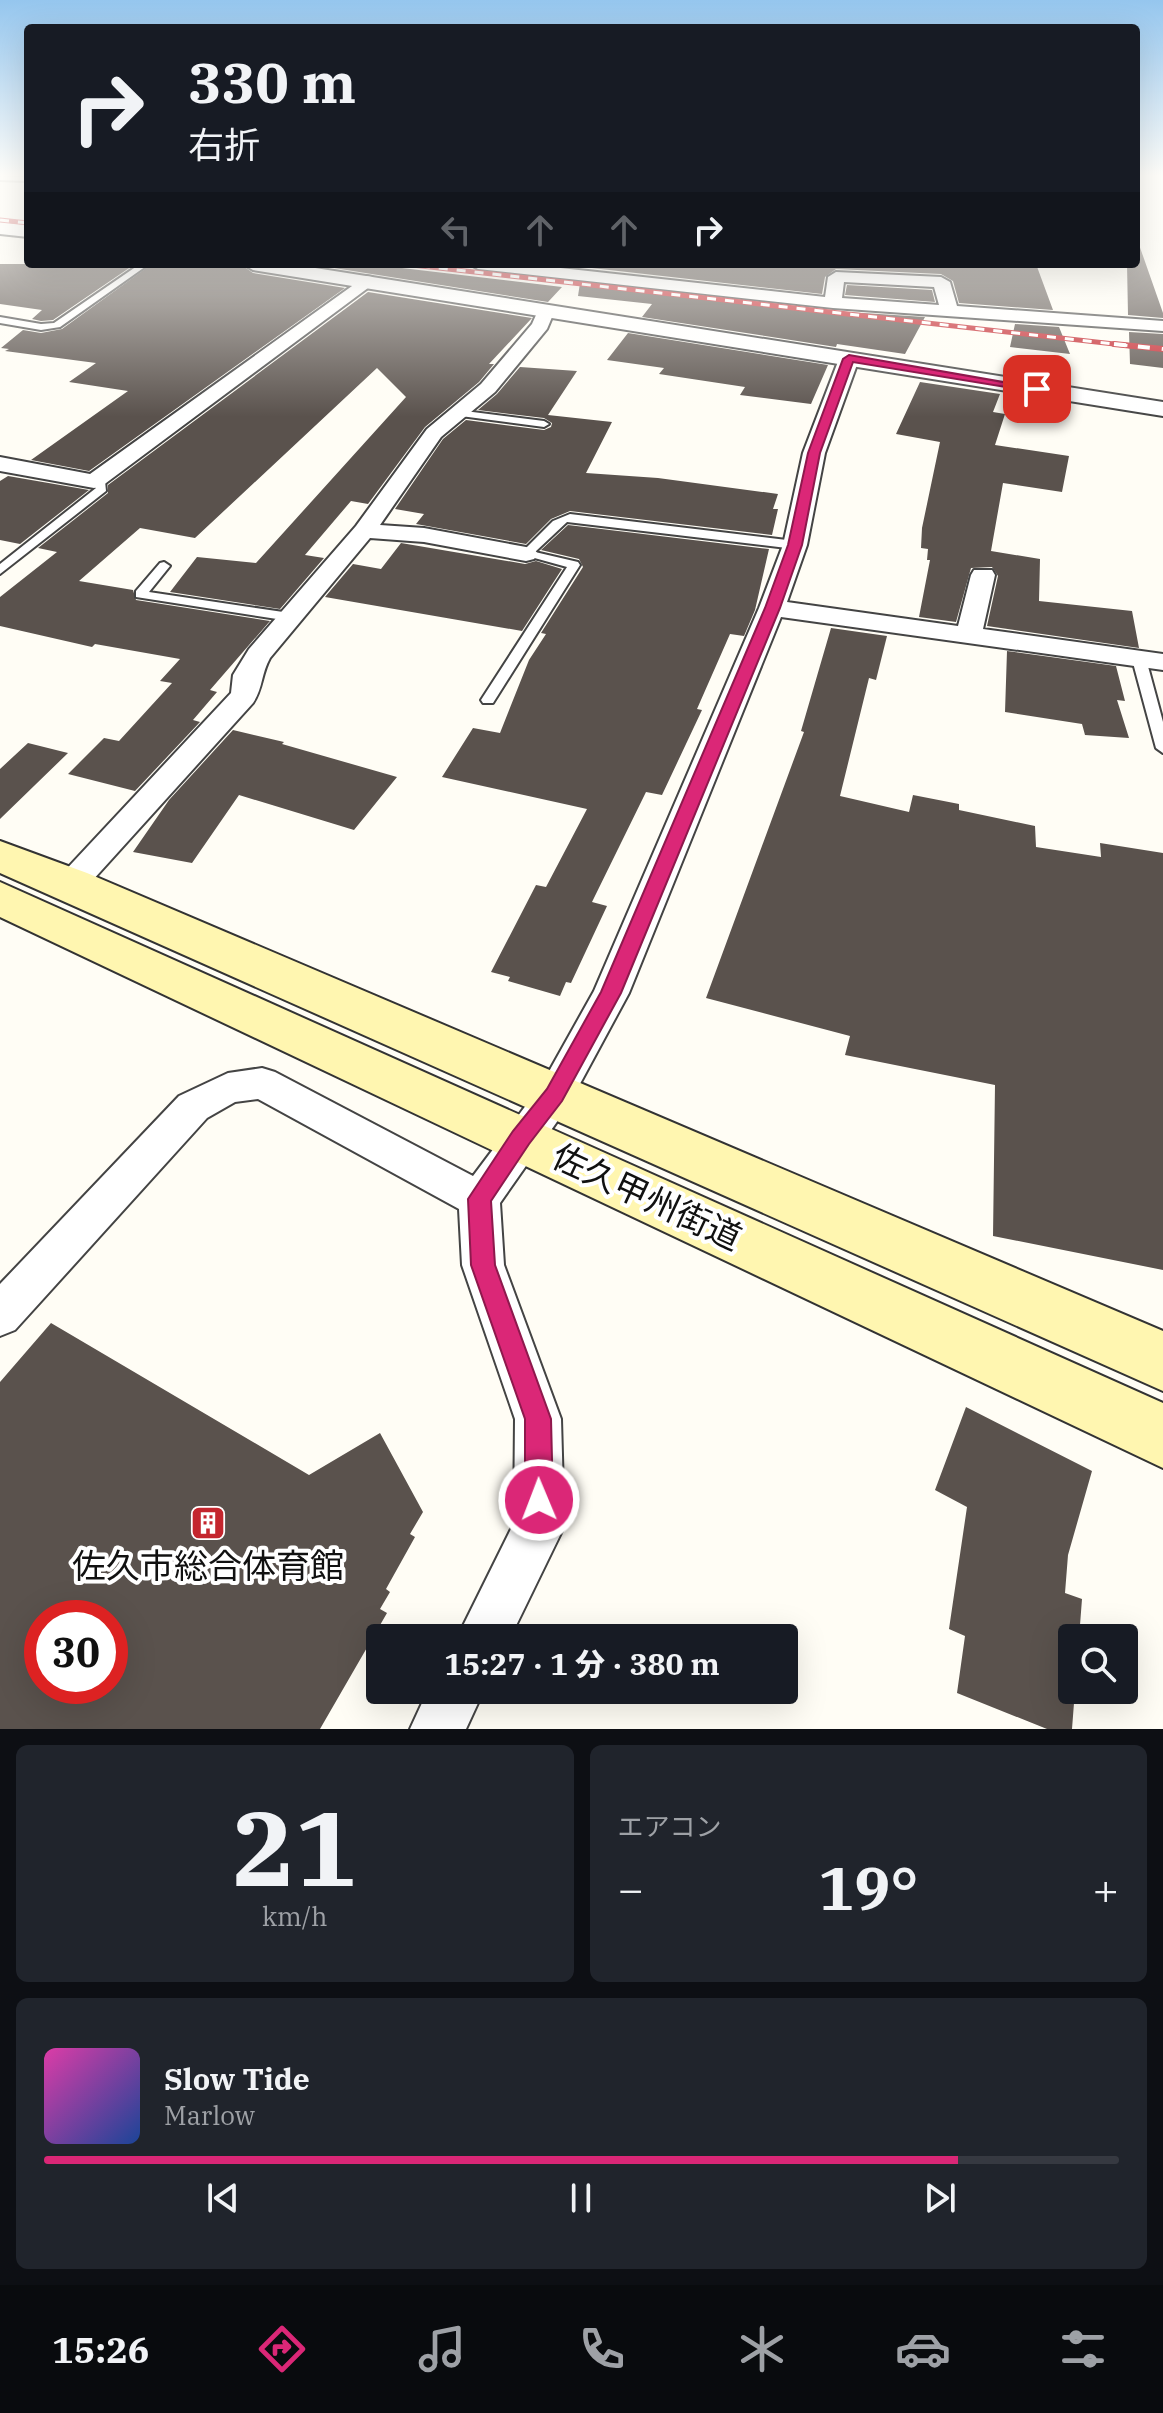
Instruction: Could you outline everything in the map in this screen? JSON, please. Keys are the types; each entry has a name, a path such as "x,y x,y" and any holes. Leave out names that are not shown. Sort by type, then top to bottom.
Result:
{"main road":[{"name":"佐久甲州街道","path":"0,856 71,884 1163,1361"},
{"name":"佐久甲州街道","path":"0,898 521,1137 918,1326 1163,1436"}],"street":[{"path":"280,268 1163,409"},
{"path":"514,268 833,303 1163,326"},
{"path":"833,303 836,277 941,282 949,310"},
{"path":"0,464 94,481 366,281"},
{"path":"71,884 243,697 248,688 247,675 253,665 364,531 434,433 499,376 541,325 546,310"},
{"path":"490,1624 539,1527 538,1419 483,1265 479,1199 521,1137 555,1095 611,993 772,608 795,545 814,453 849,359"},
{"path":"364,531 424,535 526,554"},
{"path":"968,636 983,575"},
{"path":"772,608 1151,661"},
{"path":"0,1315 193,1107 228,1088 262,1083 479,1199"},
{"path":"437,1729 450,1704"}],"lane":[{"path":"0,320 41,327 57,325 139,268"},
{"path":"457,413 544,424"},
{"path":"0,570 102,489 101,483 94,481"},
{"path":"526,554 542,541 557,520 570,517 795,545"},
{"path":"0,551 19,555"},
{"path":"488,700 574,565 526,554"},
{"path":"164,566 140,594 290,617"},
{"path":"1151,661 1163,748"}],"building":[{"path":"1140,256 1143,256 1163,318 1128,315 1127,268 1140,268"},
{"path":"0,264 24,264 24,268 129,268 53,320 32,319 42,310 0,304"},
{"path":"146,268 246,268 253,273 345,288 89,471 31,460 128,391 69,382 96,363 1,348 23,330 41,333 62,329"},
{"path":"334,268 402,268 562,287 548,302"},
{"path":"592,268 1037,268 1053,310 959,303 953,281 941,274 836,269 825,277 822,294"},
{"path":"580,283 833,311 925,317 905,354 837,344 836,347 642,317 652,304 578,296"},
{"path":"847,285 932,290 935,302 845,295"},
{"path":"368,292 532,318 489,364 494,364 479,382 425,427 368,504 351,501 305,555 324,558 280,609 170,592 197,557 256,563 406,397 377,368 195,538 140,528 79,581 133,590 136,600 270,621 210,690 217,692 193,720 200,722 135,791 68,774 104,738 119,741 172,683 160,681 180,659 95,644 92,647 0,626 0,597 57,552 38,548 108,493 108,485"},
{"path":"1015,324 1059,327 1070,354 1010,347"},
{"path":"1129,332 1163,334 1163,368 1130,364"},
{"path":"628,333 828,365 811,404 740,395 745,387 659,374 664,368 607,360"},
{"path":"520,367 577,371 548,415 612,422 586,473 658,478 778,494 773,509 778,509 772,535 570,511 551,519 526,544 416,524 424,514 395,509 443,439 466,420 544,430 551,427 552,423 544,418 478,410 497,394"},
{"path":"920,382 1000,394 993,412 1005,414 995,445 1069,456 1062,492 1003,483 991,551 1040,559 1039,601 1132,611 1139,648 987,626 998,576 992,567 971,568 956,622 919,617 930,560 927,560 928,549 921,548 922,528 940,442 896,434"},
{"path":"8,476 89,490 20,544 0,540 0,481"},
{"path":"568,525 769,549 755,610 744,636 730,634 697,709 702,710 662,795 646,792 592,902 607,906 571,983 566,982 560,996 508,981 510,977 491,972 536,885 546,887 587,809 442,777 473,728 500,733 529,660 546,634 541,633 583,567 579,559 541,550"},
{"path":"401,543 525,564 536,561 562,569 522,631 325,597 353,564 381,569"},
{"path":"831,628 887,636 876,680 869,678 840,796 909,812 913,795 959,804 959,810 1035,826 1036,847 1101,857 1100,843 1163,853 1163,1270 993,1236 995,1085 845,1055 850,1036 706,998 804,732 801,731"},
{"path":"1007,651 1116,666 1125,701 1117,700 1129,738 1085,735 1082,724 1005,712"},
{"path":"233,730 284,742 282,744 397,777 354,830 239,795 192,863 133,852 169,800"},
{"path":"28,743 68,753 0,819 0,769"},
{"name":"佐久市総合体育館","path":"51,1323 309,1475 380,1433 423,1512 410,1534 415,1537 386,1589 390,1592 380,1609 387,1613 381,1624 366,1624 366,1649 320,1729 0,1729 0,1382"},
{"path":"966,1407 1092,1471 1068,1555 1065,1593 1082,1599 1080,1624 1058,1624 1058,1704 1074,1704 1072,1729 1047,1729 957,1693 965,1636 949,1629 967,1507 935,1490"}],"railway":[{"path":"439,268 1116,344"},
{"path":"1116,344 1163,349"},
{"path":"1116,344 1132,346"}],"place":[{"name":"佐久市総合体育館","path":"208,1523"}],"route":[{"path":"539,1500 538,1419 483,1265 479,1199 521,1137 555,1095 611,993 772,608 795,545 814,453 849,359 1037,389"}]}
